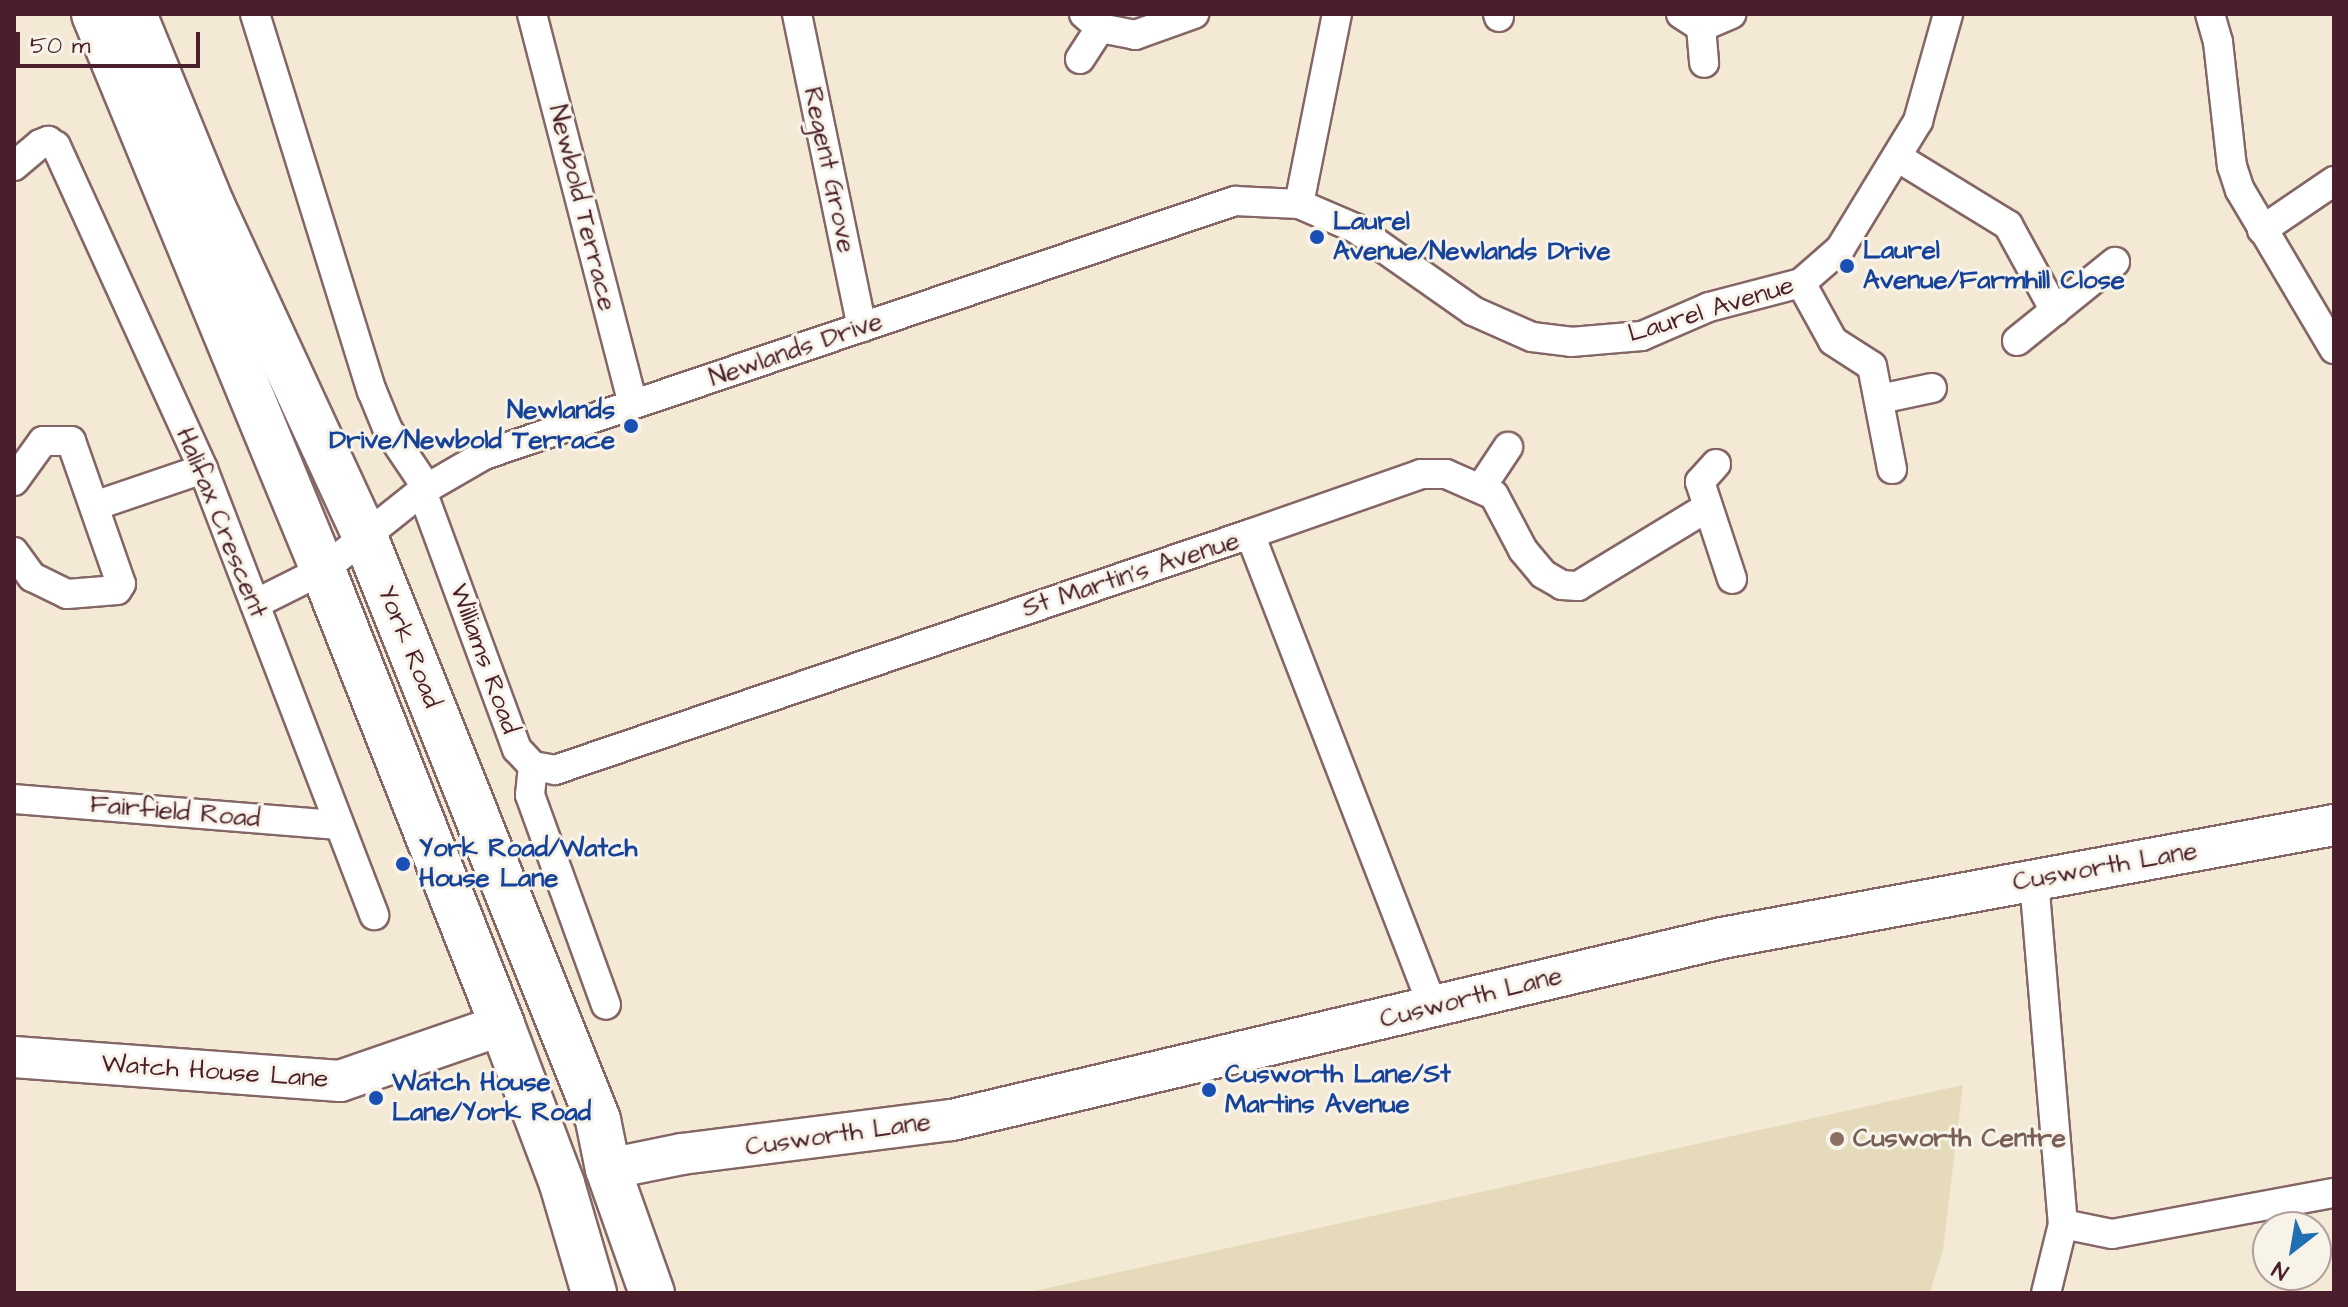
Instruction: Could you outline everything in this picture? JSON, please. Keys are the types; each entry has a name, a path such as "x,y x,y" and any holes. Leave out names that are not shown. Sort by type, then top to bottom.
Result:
{"highway":[{"name":"York Road","path":"94,14 323,570 502,1025 562,1184 594,1293"},
{"name":"York Road","path":"134,14 212,205 364,534 598,1120 608,1169 653,1283"},
{"path":"502,1025 552,1006"}],"street":[{"name":"Williams Road","path":"255,14 372,391 388,430 424,489 517,749 533,766"},
{"name":"Newbold Terrace","path":"532,14 632,402"},
{"name":"Regent Grove","path":"797,14 862,327"},
{"path":"1080,59 1092,21 1135,35 1194,14"},
{"path":"1704,63 1691,21 1731,14"},
{"name":"Laurel Avenue","path":"1299,204 1385,245 1487,319 1532,337 1571,342 1642,336 1709,307 1801,283 1840,249 1918,121 1948,14"},
{"path":"2210,14 2218,42 2232,166 2262,230 2334,349"},
{"path":"1299,204 1334,15"},
{"name":"Halifax Crescent","path":"14,166 48,141 56,146 203,469 374,915"},
{"path":"1897,157 2008,225 2055,311"},
{"path":"2262,230 2334,181"},
{"name":"Newlands Drive","path":"255,604 323,570 364,534 424,489 484,455 632,402 752,367 1235,201 1299,204"},
{"path":"2017,341 2115,262"},
{"path":"1801,283 1833,341 1872,366 1892,469"},
{"path":"1880,399 1932,388"},
{"path":"14,481 32,449 63,437 71,441 97,505 121,584 117,590 67,594 32,577 14,552"},
{"path":"1482,486 1508,447"},
{"path":"1716,464 1700,482 1732,579"},
{"path":"97,505 203,469"},
{"path":"1250,534 1421,474 1446,474 1482,486 1494,495 1533,563 1562,585 1590,581 1708,507"},
{"name":"St Martin's Avenue","path":"533,766 565,767 1250,534 1433,1007"},
{"path":"533,766 530,795 606,1005"},
{"name":"Fairfield Road","path":"14,799 337,825"},
{"name":"Cusworth Lane","path":"608,1169 682,1154 952,1120 1722,938 2334,825"},
{"path":"2034,880 2063,1224 2046,1293"},
{"name":"Watch House Lane","path":"14,1057 340,1081 502,1025"},
{"path":"562,1184 608,1169"},
{"path":"2063,1224 2112,1234 2334,1193"}],"shaded area":[{"name":"Cusworth Centre","path":"1963,1085 1943,1249 1930,1293 1025,1293"}],"place":[{"name":"Laurel Avenue/Newlands Drive","path":"1317,237"},
{"name":"Laurel Avenue/Farmhill Close","path":"1847,266"},
{"name":"Newlands Drive/Newbold Terrace","path":"631,426"},
{"name":"York Road/Watch House Lane","path":"403,864"},
{"name":"Cusworth Lane/St Martins Avenue","path":"1209,1090"},
{"name":"Watch House Lane/York Road","path":"376,1098"},
{"name":"Cusworth Centre","path":"1837,1139"}]}
